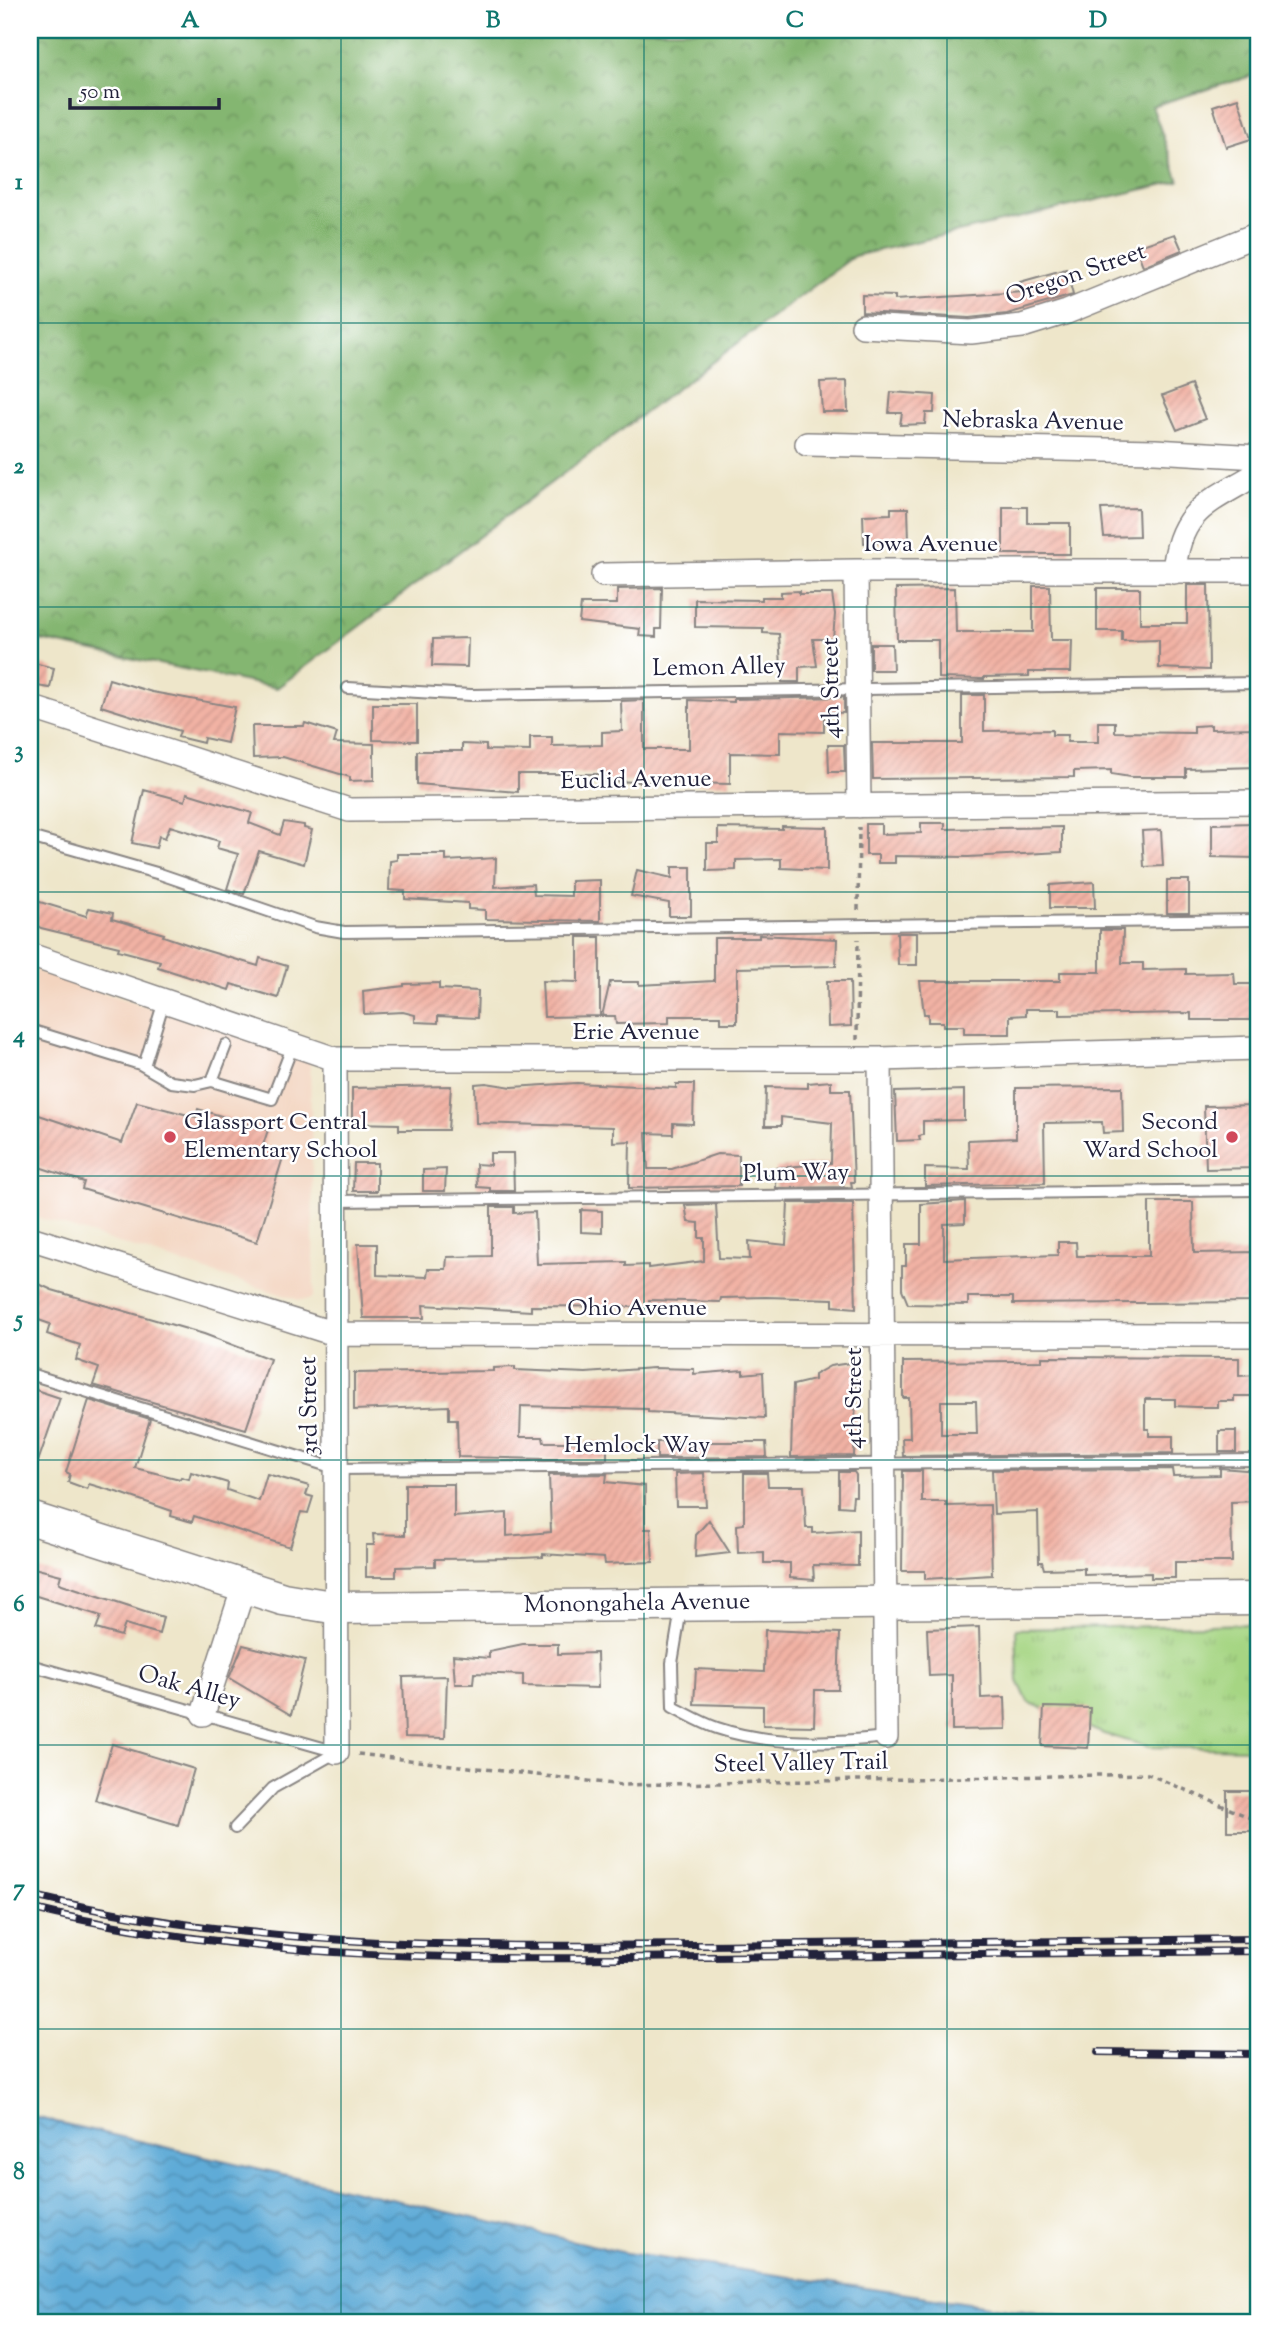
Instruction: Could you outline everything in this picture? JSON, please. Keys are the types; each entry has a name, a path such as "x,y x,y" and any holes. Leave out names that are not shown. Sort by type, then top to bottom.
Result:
{"main road":[{"name":"Monongahela Avenue","path":"30,1518 283,1599 338,1608 1258,1599"}],"street":[{"name":"Oregon Street","path":"863,326 971,332 1022,326 1067,312 1258,234"},
{"name":"Nebraska Avenue","path":"807,444 1155,451 1258,457"},
{"path":"1174,572 1176,543 1186,522 1214,500 1258,473"},
{"name":"Iowa Avenue","path":"603,575 856,570 1258,571"},
{"name":"4th Street","path":"856,570 859,806"},
{"name":"Euclid Avenue","path":"30,707 349,810 1258,802"},
{"name":"Erie Avenue","path":"30,955 335,1059 880,1059 1258,1048"},
{"name":"3rd Street","path":"335,1059 337,1752"},
{"name":"4th Street","path":"880,1059 882,1465 887,1737"},
{"name":"Ohio Avenue","path":"30,1238 335,1334 1258,1335"},
{"path":"203,1714 244,1586"}],"lane":[{"name":"Lemon Alley","path":"348,688 471,695 1258,683"},
{"path":"30,837 160,874 315,927 344,932 1258,920"},
{"path":"144,1066 164,1001"},
{"path":"30,1030 144,1066 171,1082 195,1085 212,1081 272,1099 293,1045"},
{"path":"212,1081 226,1045"},
{"name":"Plum Way","path":"335,1201 1258,1190"},
{"name":"Hemlock Way","path":"30,1374 338,1469 1258,1460"},
{"path":"682,1603 672,1663 673,1707 718,1728 774,1739 845,1742 887,1737"},
{"name":"Oak Alley","path":"30,1665 337,1752"},
{"path":"235,1828 273,1788 337,1752"}],"path":[{"name":"Steel Valley Trail","path":"337,1752 622,1784 1148,1774 1258,1821"}],"shaded area":[{"name":"Glassport Central Elementary School","path":"30,969 310,1059 314,1295 311,1299 299,1300 30,1215"}],"green space":[{"path":"30,30 1258,30 1258,74 1152,106 1179,181 854,256 277,688 30,638"},
{"path":"1258,1624 1258,1749 1150,1747 1104,1734 1028,1702 1018,1681 1016,1629"}],"water":[{"path":"30,2116 626,2253 1099,2322 30,2322"}],"building":[{"path":"1238,98 1251,139 1226,147 1213,106"},
{"path":"1175,234 1182,250 1143,266 1136,247"},
{"path":"1066,269 1073,295 1007,314 969,318 862,312 862,295 895,296 895,300 1023,292 1020,282"},
{"path":"847,381 848,412 822,412 820,382"},
{"path":"1191,385 1205,419 1177,430 1162,396"},
{"path":"891,392 935,395 934,413 926,413 925,424 900,425 902,413 889,413"},
{"path":"1003,507 1027,507 1027,523 1070,523 1070,554 1003,554"},
{"path":"891,508 908,508 909,541 864,543 863,515 891,514"},
{"path":"1138,508 1139,536 1104,537 1101,509"},
{"path":"1187,585 1208,585 1209,670 1159,668 1159,640 1122,641 1122,631 1097,631 1097,588 1140,588 1140,623 1187,623"},
{"path":"1033,586 1050,586 1051,640 1072,640 1071,672 1029,672 1029,676 984,679 938,678 938,640 897,640 896,589 955,588 956,632 1033,632"},
{"path":"662,588 661,629 656,629 656,637 639,636 640,629 579,622 581,604 617,604 617,589"},
{"path":"799,591 799,594 832,594 835,614 833,639 813,639 817,666 799,667 799,682 782,682 779,634 763,633 763,628 695,627 695,599 762,600 762,597 781,597 781,592"},
{"path":"468,638 467,667 432,666 433,639"},
{"path":"871,644 892,644 893,670 871,670"},
{"path":"30,662 54,668 50,688 30,685"},
{"path":"109,679 152,692 235,707 227,743 204,738 203,743 178,737 180,731 101,706"},
{"path":"962,695 984,695 984,731 1052,730 1052,735 1068,735 1067,742 1098,742 1098,722 1115,722 1115,732 1194,733 1194,726 1211,725 1211,729 1258,728 1258,767 1186,769 1186,777 1130,777 1111,774 1111,770 1074,771 1074,777 873,779 872,743 962,743"},
{"path":"844,697 844,713 824,712 824,732 780,731 780,754 730,753 730,784 601,781 601,774 518,774 518,792 417,784 417,751 462,751 462,744 486,745 486,750 530,751 530,737 552,737 552,746 602,745 602,732 622,731 621,701 644,700 644,749 689,749 689,700 734,702 734,699"},
{"path":"373,704 417,704 417,741 373,740"},
{"path":"305,723 337,733 334,743 374,744 374,780 350,781 350,777 283,757 253,758 252,726 304,726"},
{"path":"828,745 844,745 845,772 829,772"},
{"path":"144,790 185,801 187,793 252,813 249,823 280,835 284,822 304,825 304,828 312,830 304,864 259,851 244,894 227,889 238,854 217,848 219,841 170,826 165,838 159,836 156,848 132,843"},
{"path":"921,823 945,823 945,829 1062,827 1062,852 968,857 895,856 895,863 878,863 878,855 866,855 866,824 881,824 881,834 921,833"},
{"path":"1255,823 1256,858 1212,857 1212,824"},
{"path":"782,826 827,827 827,870 781,868 781,859 736,860 736,870 707,871 707,843 718,843 718,828 782,829"},
{"path":"1161,830 1163,866 1144,867 1142,831"},
{"path":"397,854 446,854 446,861 496,858 495,887 533,884 534,895 571,896 571,881 600,880 600,921 485,919 485,910 468,909 468,903 405,899 405,891 389,890 390,861 397,860"},
{"path":"672,867 691,867 691,916 669,916 669,903 631,896 637,870 672,878"},
{"path":"1167,880 1189,880 1189,913 1167,913"},
{"path":"1094,882 1095,908 1050,908 1050,885"},
{"path":"30,899 86,916 89,908 113,913 112,919 164,934 163,936 201,949 258,966 260,958 287,966 278,998 231,984 229,990 158,967 160,961 118,950 119,947 41,928 30,921"},
{"path":"1100,930 1123,930 1122,963 1143,963 1143,970 1186,969 1186,974 1234,973 1235,984 1258,984 1258,1020 1191,1020 1191,1013 1060,1015 1060,1009 1026,1009 1026,1015 1010,1016 1010,1034 964,1034 964,1026 943,1026 943,1022 928,1022 928,1014 924,1014 920,981 1060,981 1060,972 1100,972"},
{"path":"897,933 917,933 917,965 898,965"},
{"path":"759,935 837,939 836,966 737,968 737,1023 721,1023 721,1016 669,1016 669,1023 616,1024 615,1016 602,1016 610,982 639,982 639,985 714,981 714,938 759,938"},
{"path":"578,937 600,937 600,1016 544,1017 542,981 578,982"},
{"path":"827,981 850,981 851,1026 828,1027"},
{"path":"439,983 439,989 478,991 477,1018 438,1016 438,1023 415,1022 415,1015 403,1012 364,1014 363,991 404,984"},
{"path":"831,1081 831,1090 850,1090 854,1182 851,1182 852,1187 776,1188 776,1168 831,1163 832,1123 781,1117 781,1126 765,1126 766,1087 808,1088 808,1083"},
{"path":"577,1083 676,1088 676,1084 694,1084 693,1124 673,1123 673,1134 646,1133 648,1169 672,1169 717,1154 739,1155 739,1186 629,1188 630,1141 613,1142 613,1127 476,1123 475,1084 512,1087"},
{"path":"451,1086 448,1130 399,1130 399,1124 352,1123 352,1088"},
{"path":"1122,1087 1123,1132 1103,1133 1102,1122 1044,1123 1045,1183 925,1186 925,1168 969,1169 968,1140 1016,1138 1016,1088"},
{"path":"964,1090 964,1120 923,1121 923,1135 919,1136 920,1140 897,1141 895,1092"},
{"path":"137,1102 196,1117 198,1109 268,1130 262,1148 284,1154 257,1242 82,1189 84,1182 30,1164 30,1112 122,1143"},
{"name":"Second Ward School","path":"1258,1105 1258,1168 1206,1169 1204,1106"},
{"path":"490,1153 513,1153 514,1191 490,1191 490,1188 477,1187 476,1164 490,1165"},
{"path":"354,1163 377,1163 377,1191 353,1191"},
{"path":"446,1169 445,1191 423,1191 423,1170"},
{"path":"965,1201 965,1223 944,1224 944,1259 1058,1255 1058,1242 1076,1242 1077,1256 1149,1256 1149,1202 1193,1202 1194,1253 1258,1252 1258,1302 1013,1304 1013,1297 968,1297 968,1305 908,1304 902,1289 902,1266 906,1266 906,1244 921,1244 921,1204"},
{"path":"788,1203 853,1203 856,1308 833,1306 833,1299 766,1297 721,1298 720,1302 649,1300 650,1307 531,1306 531,1311 423,1305 424,1318 363,1318 358,1244 377,1244 377,1275 427,1277 428,1269 446,1269 447,1257 491,1256 491,1207 514,1207 514,1213 535,1212 537,1264 626,1262 626,1266 648,1265 648,1268 704,1261 704,1238 699,1238 699,1223 688,1222 685,1205 716,1204 719,1258 750,1259 749,1241 786,1245"},
{"path":"581,1210 602,1211 602,1233 581,1232"},
{"path":"30,1280 52,1290 204,1334 270,1359 246,1429 93,1385 99,1368 76,1360 80,1345 47,1334 50,1324 30,1317"},
{"path":"1042,1357 1239,1358 1239,1376 1258,1375 1258,1396 1234,1396 1234,1401 1218,1401 1218,1407 1175,1406 1175,1399 1145,1399 1145,1429 1149,1429 1149,1436 1173,1436 1173,1453 903,1456 902,1438 910,1438 909,1398 903,1398 903,1362 1042,1361","holes":["941,1401 976,1401 977,1434 941,1434"]},
{"path":"857,1362 854,1456 791,1457 793,1385 814,1380 814,1375 830,1366"},
{"path":"515,1367 515,1370 586,1373 653,1368 694,1369 694,1374 743,1370 743,1374 763,1372 765,1418 648,1412 648,1409 521,1406 520,1437 543,1437 544,1442 607,1442 607,1459 548,1459 458,1457 457,1419 449,1419 449,1406 354,1410 354,1373 493,1371 493,1368"},
{"path":"33,1389 60,1398 32,1479 30,1401"},
{"path":"89,1400 150,1419 135,1468 180,1479 189,1479 191,1472 228,1483 227,1490 259,1501 267,1474 309,1486 306,1495 313,1497 308,1513 301,1512 290,1547 194,1516 192,1522 171,1516 172,1511 89,1484 87,1489 68,1482 70,1474 66,1472"},
{"path":"1219,1431 1236,1431 1236,1452 1219,1452"},
{"path":"657,1442 766,1442 767,1457 657,1458"},
{"path":"1220,1468 1258,1471 1258,1501 1231,1502 1232,1562 1175,1562 1175,1578 1151,1578 1151,1573 1084,1575 1084,1568 1044,1569 1042,1562 1039,1562 1038,1512 994,1514 992,1470 1172,1469 1173,1476 1220,1475"},
{"path":"903,1471 922,1471 922,1502 946,1502 946,1506 990,1505 992,1575 925,1579 925,1571 902,1571"},
{"path":"839,1472 854,1472 856,1475 856,1496 853,1496 852,1507 839,1506"},
{"path":"704,1473 706,1506 676,1506 675,1474"},
{"path":"744,1473 767,1473 768,1486 804,1486 806,1528 813,1528 813,1533 858,1530 858,1566 813,1565 814,1580 790,1578 790,1563 764,1563 764,1552 738,1553 737,1525 744,1524"},
{"path":"607,1474 606,1482 645,1486 645,1529 651,1529 653,1562 605,1564 604,1558 543,1554 543,1557 435,1559 435,1566 396,1567 396,1577 366,1577 366,1545 374,1545 373,1534 405,1535 405,1484 454,1484 454,1517 507,1513 507,1536 551,1532 549,1475"},
{"path":"709,1520 730,1553 695,1557 696,1535"},
{"path":"30,1567 61,1575 59,1582 62,1584 163,1617 159,1634 125,1624 121,1636 96,1629 101,1616 30,1594"},
{"path":"979,1627 981,1698 1005,1697 1006,1729 952,1730 952,1675 929,1676 927,1629"},
{"path":"765,1630 840,1633 838,1690 815,1690 814,1726 763,1725 763,1706 694,1704 696,1669 764,1672"},
{"path":"523,1644 558,1644 558,1654 597,1653 598,1688 523,1686 523,1675 474,1673 473,1684 455,1684 453,1655 489,1658 489,1651"},
{"path":"243,1645 305,1660 291,1715 229,1678"},
{"path":"447,1676 445,1738 405,1737 403,1677"},
{"path":"1044,1707 1090,1708 1088,1748 1042,1746"},
{"path":"112,1744 194,1769 178,1825 95,1800"},
{"path":"1227,1791 1258,1791 1258,1831 1227,1831"}],"railway":[{"path":"30,1895 115,1913 283,1936 451,1945 621,1946 1258,1939"},
{"path":"30,1908 114,1926 198,1939 282,1948 452,1957 622,1958 1258,1951"},
{"path":"1098,2052 1258,2054"}],"place":[{"name":"Glassport Central Elementary School","path":"170,1137"},
{"name":"Second Ward School","path":"1232,1137"}]}
